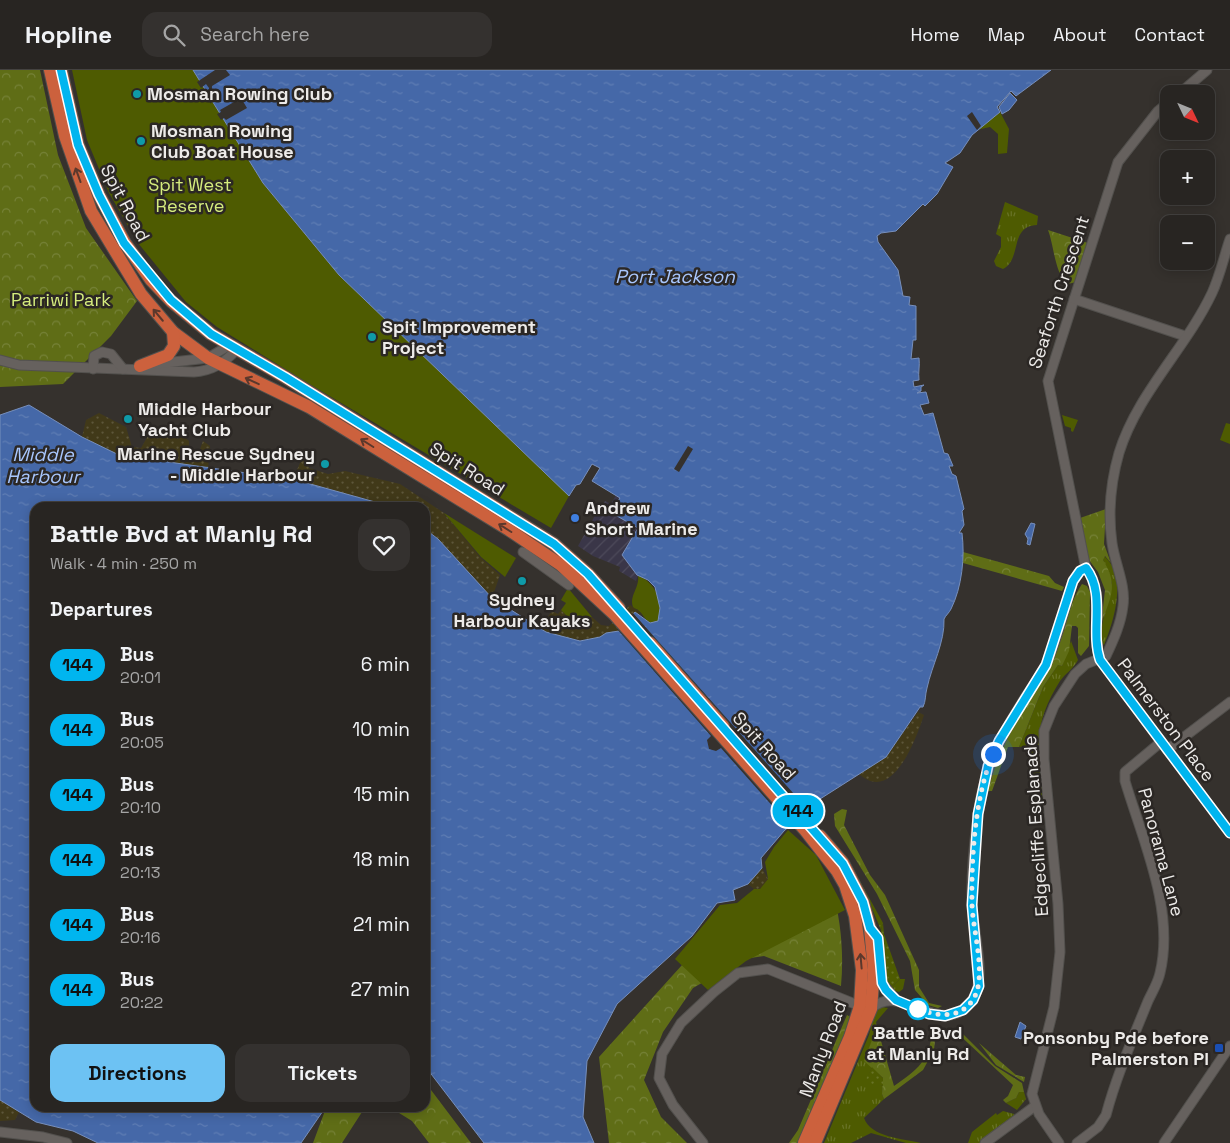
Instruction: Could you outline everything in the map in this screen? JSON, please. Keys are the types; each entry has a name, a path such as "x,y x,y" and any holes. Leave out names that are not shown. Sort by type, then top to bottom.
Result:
{"highway":[{"name":"Spit Road","path":"50,70 65,136 91,211 141,294 173,332 208,358 309,407 501,525 561,565 617,612"},
{"name":"Spit Road","path":"61,70 78,145 99,195 124,243 171,300 202,328 285,377 554,544 588,574 617,612 848,872 867,913"},
{"path":"140,366 168,355 174,346 173,332"},
{"name":"Manly Road","path":"804,1143 865,1007 861,961 852,902 837,871 808,828"},
{"name":"Manly Road","path":"815,1143 865,1007 874,970 867,913"}],"street":[{"path":"1190,85 1207,70"},
{"name":"Seaforth Crescent","path":"1083,570 1048,381 1118,162 1160,109"},
{"path":"1100,660 1106,656 1112,643 1123,606 1123,589 1112,543 1111,520 1116,465 1132,421 1212,292 1230,239"},
{"path":"1074,299 1185,336"},
{"path":"125,369 208,358 233,347"},
{"path":"0,360 19,365 194,372 205,371 220,365 233,347"},
{"path":"93,369 94,356 102,352 111,354 125,369"},
{"path":"523,552 569,585"},
{"path":"703,1143 673,1105 659,1078 662,1054 681,1023 714,992 738,973 768,969 865,1007 882,1001 896,1000 929,1014 945,1016 963,1010 976,994 979,977 972,905 978,814 988,766 999,741 1046,665 1073,581 1083,570"},
{"name":"Palmerston Place","path":"1083,570 1096,585 1096,645 1100,660 1230,833"},
{"name":"Edgecliffe Esplanade","path":"1035,1106 1032,1094 1054,1007 1060,952 1058,904 1044,759 1044,731 1054,706 1065,687 1081,667 1100,660"},
{"path":"1168,750 1230,702"},
{"name":"Panorama Lane","path":"1076,1143 1098,1126 1106,1115 1149,999 1160,975 1164,949 1164,921 1161,900 1125,781 1125,772 1161,742"},
{"path":"870,928 878,938 882,983 896,1000"},
{"path":"1164,1143 1230,1046"},
{"path":"985,1143 1035,1106 1059,1143"},
{"path":"0,1132 43,1137 67,1143"}],"shaded area":[{"path":"616,495 620,498 615,507 638,528 622,555 638,575 636,581 619,571 620,567 593,556 578,546 598,510 605,501 611,504"}],"green space":[{"name":"Parriwi Park","path":"0,70 40,70 58,155 86,228 137,301 111,336 63,384 0,387"},
{"name":"Spit West Reserve","path":"72,70 193,70 263,183 339,275 566,491 569,496 551,528 217,327 186,302 138,243 109,193 87,140"},
{"path":"1000,112 1009,129 1007,153 998,154 998,134 990,127 977,130"},
{"path":"1005,202 1038,216 1037,225 1028,227 1019,237 1009,265 1003,269 996,266 994,261 1001,247 1001,237 996,234"},
{"path":"1048,230 1088,243 1076,282 1068,284 1060,274"},
{"path":"1062,415 1078,420 1073,432 1071,428 1065,426"},
{"path":"1226,423 1230,424 1230,444 1220,440"},
{"path":"1106,509 1104,544 1111,563 1105,556 1103,560 1108,569 1112,586 1110,600 1101,625 1105,590 1098,572 1089,560 1080,518"},
{"path":"444,513 516,558 505,577 481,557"},
{"path":"963,552 1049,576 1055,583 1064,587 1062,591 963,563"},
{"path":"1104,556 1116,575 1117,599 1112,624 1104,645 1101,641 1100,633 1112,583 1103,560"},
{"path":"638,575 650,583 657,594 660,607 658,621 649,622 639,610 633,607 632,599 638,584"},
{"path":"1082,584 1087,586 1090,592 1089,646 1081,656 1078,653 1078,628 1072,626 1069,651 1062,666 1058,665 1043,687 1019,747 1008,747 992,791 988,791 1001,749 1010,728 1029,688 1061,630"},
{"path":"568,588 592,617 567,616 561,610 566,603 561,600"},
{"path":"1071,641 1078,660 1060,681 1048,704 1040,728 1039,745 1019,747 1043,687 1058,665 1062,666"},
{"path":"1040,751 1044,798 1036,798 1035,789 1030,790 1028,752"},
{"path":"842,809 847,810 844,825 870,875 885,895 919,970 919,987 929,1003 942,1006 938,1008 928,1005 915,990 910,961 877,894 835,826 834,814"},
{"path":"788,830 816,855 845,910 746,961 708,990 675,959 720,905 737,903 754,889 760,889 768,879 765,862"},
{"path":"840,850 855,872 883,923 881,930 868,899"},
{"path":"832,888 838,912 841,937 841,986 764,956 744,959 693,988 663,1032 644,1080 661,1117 687,1143 609,1143 599,1057 710,934"},
{"path":"883,923 884,934 900,979 893,986 885,982 881,930"},
{"path":"900,979 905,979 903,989 899,992 892,990 885,982 893,986"},
{"path":"882,1007 888,1008 876,1022 877,1027 865,1061 872,1067 867,1079 883,1086 882,1094 884,1099 864,1118 867,1124 880,1133 921,1143 906,1143 871,1133 851,1143 824,1143 869,1035 875,1012"},
{"path":"847,1015 852,1018 798,1143 789,1143 798,1130"},
{"path":"877,1027 894,1086 921,1063 929,1049 932,1030 936,1031 934,1050 923,1070 884,1099 882,1094 883,1078 864,1061"},
{"path":"953,1029 963,1034 995,1066 1022,1083 1024,1092 1019,1092 1016,1098 1006,1103 1003,1100 1008,1096 1013,1085"},
{"path":"979,1043 1016,1075 1025,1077 1024,1082 996,1065"},
{"path":"872,1067 883,1078 883,1086 870,1088 866,1079"},
{"path":"430,1089 471,1143 429,1143 412,1121 397,1112 430,1112"},
{"path":"1019,1092 1024,1092 1026,1099 1017,1110 1006,1103 1016,1098"},
{"path":"1003,1111 1014,1114 1013,1118 981,1143 968,1143 972,1132 996,1113 997,1115"},
{"path":"325,1112 362,1112 342,1143 313,1143"}],"sand":[{"path":"99,413 126,427 132,447 141,448 153,427 181,434 189,441 189,450 194,455 199,452 203,441 210,446 208,468 119,455 82,437 86,420"},
{"path":"307,460 309,468 328,474 345,471 400,484 427,502 375,502 296,480 296,472 301,461"},
{"path":"430,504 444,513 480,557 500,575 492,598 438,539 430,533"},
{"path":"630,605 639,611 641,615 635,612 619,631 597,638 567,638 539,629 552,611 558,614 561,610 567,616 592,617 601,625 609,626"},
{"path":"918,712 924,715 915,739 909,753 892,775 882,781 870,781 858,773 886,757"},
{"path":"762,868 768,879 760,889 754,889 748,884"},
{"path":"0,1100 19,1112 15,1120 0,1121"}],"water":[{"name":"Port Jackson","path":"193,70 1051,70 1016,96 1011,91 997,107 1000,112 972,135 960,153 945,163 953,167 937,194 925,206 923,204 896,231 881,233 877,236 878,242 898,270 903,296 910,297 909,305 916,306 916,340 913,340 911,359 919,358 919,380 913,381 914,387 924,385 921,387 921,391 917,393 926,392 929,403 920,405 924,415 933,413 944,453 948,454 953,466 949,466 952,474 956,476 964,509 962,511 964,525 959,533 962,533 963,552 960,582 955,600 944,619 944,628 938,654 929,679 923,707 920,707 886,757 820,799 784,831 761,858 762,868 748,884 733,890 735,900 717,903 692,936 617,1004 587,1061 583,1117 594,1143 484,1143 430,1073 430,533 438,539 492,598 546,632 580,641 619,631 635,612 650,623 658,621 660,608 655,587 648,580 637,575 622,555 638,528 610,512 620,498 592,481 600,468 592,464 580,484 576,485 569,496 339,275 263,183"},
{"path":"1010,93 1017,100 1009,110 1002,114 999,107"},
{"name":"Middle Harbour","path":"29,405 82,437 119,455 296,480 375,502 30,502 30,1112 322,1112 301,1143 98,1143 73,1131 36,1122 0,1100 0,415"},
{"path":"1031,523 1035,524 1030,545 1027,544 1028,539 1025,534"},
{"path":"1020,1022 1026,1026 1021,1039 1015,1037"}],"pier":[{"path":"215,70 226,70 230,75 212,86 211,104 209,88 206,84 201,88 197,82"},
{"path":"241,98 247,108 226,120 224,118 221,120 217,114 221,112 220,110"},
{"path":"972,112 981,126 977,130 967,116"},
{"path":"688,446 693,449 679,472 674,469"},
{"path":"633,613 810,812 792,828 721,748 716,751 709,749 707,740 711,736 617,629"}],"bus line":[{"name":"144","path":"61,70 78,145 87,169 116,230 132,255 152,280 186,315 218,339 356,420 554,544 588,574 811,825 843,864 854,880 867,913 870,928 878,938 882,983 896,1000 929,1014 945,1016 963,1010 976,994 979,986 979,977 972,905 974,860 978,814 988,766 999,741 1046,665 1073,581 1080,571 1086,568 1096,585 1095,631 1100,660 1230,833"}],"place":[{"name":"Mosman Rowing Club","path":"137,94"},
{"name":"Mosman Rowing Club Boat House","path":"141,141"},
{"name":"Spit Improvement Project","path":"372,337"},
{"name":"Middle Harbour Yacht Club","path":"128,419"},
{"name":"Marine Rescue Sydney - Middle Harbour","path":"325,464"},
{"name":"Andrew Short Marine","path":"575,518"},
{"name":"Sydney Harbour Kayaks","path":"522,581"},
{"name":"Battle Bvd at Manly Rd","path":"918,1009"},
{"name":"Ponsonby Pde before Palmerston Pl","path":"1219,1048"}],"route":[{"path":"918,1009 915,1008 929,1014 945,1016 955,1014 963,1010 973,1000 979,986 972,905 974,860 978,814 988,766 993,754"}]}
